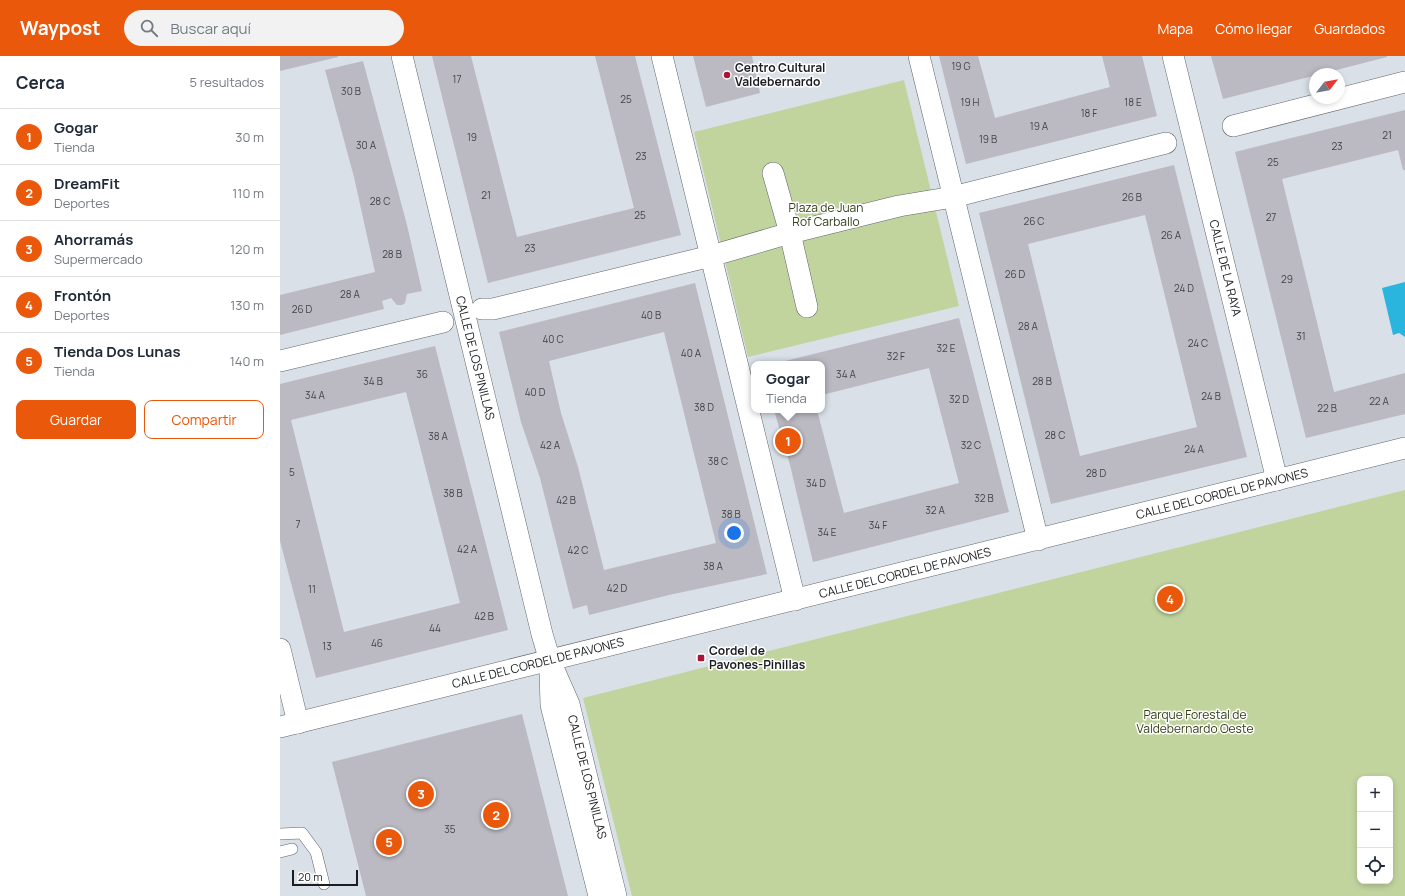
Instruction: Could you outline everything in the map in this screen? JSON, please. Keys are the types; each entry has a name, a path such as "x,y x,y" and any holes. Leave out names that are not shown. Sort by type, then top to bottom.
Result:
{"street":[{"name":"CALLE DE LOS PINILLAS","path":"402,56 550,660 569,704 616,896"},
{"path":"662,56 795,600"},
{"path":"918,56 1038,540"},
{"name":"CALLE DE LA RAYA","path":"1172,56 1277,480"},
{"path":"1233,126 1405,82"},
{"path":"482,309 493,309 711,256 790,233 899,206 953,197 1166,143"},
{"path":"773,173 790,233 807,307"},
{"path":"280,361 443,322"},
{"name":"CALLE DEL CORDEL DE PAVONES","path":"289,725 1405,448"},
{"path":"280,649 289,725"},
{"name":"CALLE DE LOS PINILLAS","path":"550,660 551,705 599,896"}],"lane":[{"path":"280,834 302,833 316,852 324,884"},
{"path":"280,852 292,849"}],"green space":[{"name":"Plaza de Juan Rof Carballo","path":"904,80 959,306 748,357 694,132"},
{"name":"Parque Forestal de Valdebernardo Oeste","path":"1405,490 1405,896 632,896 583,698"}],"water":[{"path":"1405,282 1405,337 1399,333 1393,335 1382,288"}],"building":[{"path":"280,56 338,56 338,57 280,71"},
{"path":"432,56 471,56 517,237 634,208 595,56 635,56 681,235 488,283"},
{"name":"Centro Cultural Valdebernardo","path":"693,56 752,56 760,93 706,107"},
{"path":"939,56 978,56 995,118 1110,87 1102,56 1142,56 1157,116 966,164"},
{"path":"1211,56 1387,56 1344,68 1309,68 1309,77 1223,99"},
{"path":"363,61 407,225 422,291 407,294 405,303 402,305 397,305 391,298 382,301 384,309 280,335 280,295 375,272 354,177 325,70"},
{"path":"1405,110 1405,170 1403,170 1398,150 1282,179 1334,392 1405,373 1405,414 1306,438 1235,152"},
{"path":"1174,165 1247,457 1051,504 979,213","holes":["1145,215 1197,427 1080,456 1028,244"]},
{"path":"695,283 767,574 669,595 589,615 587,605 573,609 540,478 521,422 499,332","holes":["664,332 716,543 604,570 578,467 561,413 549,361"]},
{"path":"959,318 1009,512 813,562 790,465 775,413 818,413 844,513 959,483 929,368 825,394 825,361 785,361"},
{"path":"435,346 508,630 316,678 280,541 280,384","holes":["406,392 460,603 344,632 291,420"]},
{"path":"522,714 568,896 366,896 332,762"}],"place":[{"name":"Centro Cultural Valdebernardo","path":"727,75"},
{"name":"Gogar","path":"788,441"},
{"name":"Frontón","path":"1170,599"},
{"name":"Cordel de Pavones-Pinillas","path":"701,658"},
{"name":"Ahorramás","path":"421,794"},
{"name":"DreamFit","path":"496,815"},
{"name":"Tienda Dos Lunas","path":"389,842"}]}
